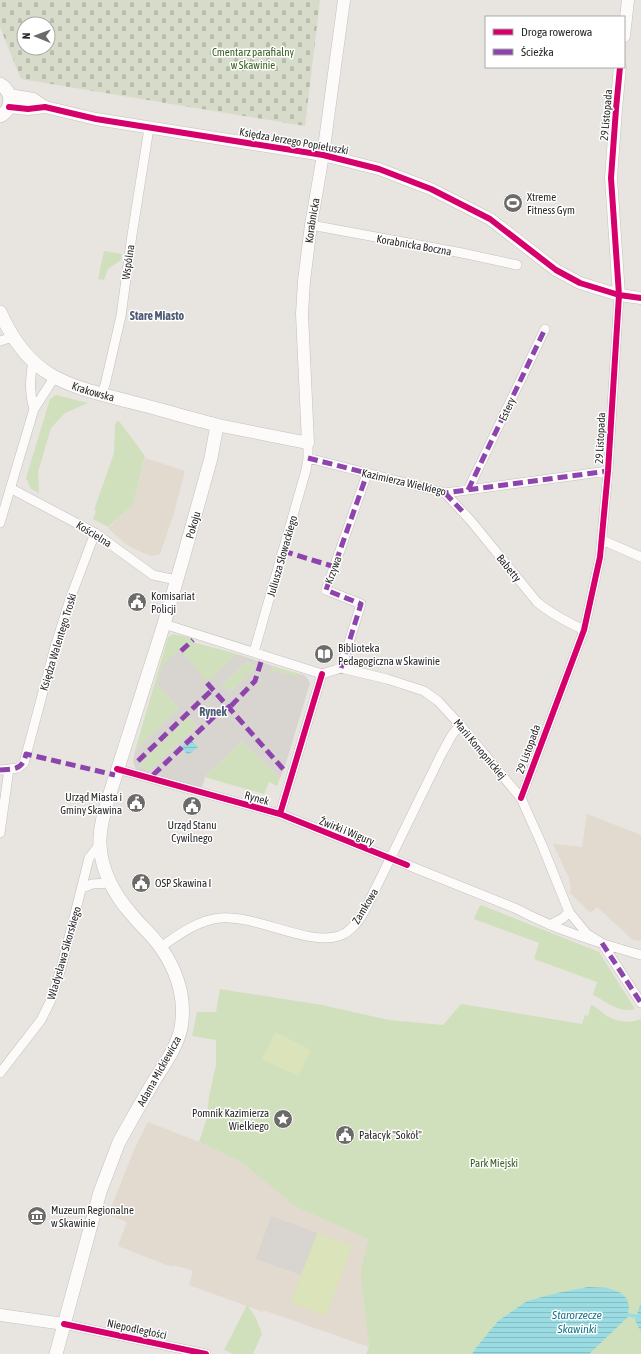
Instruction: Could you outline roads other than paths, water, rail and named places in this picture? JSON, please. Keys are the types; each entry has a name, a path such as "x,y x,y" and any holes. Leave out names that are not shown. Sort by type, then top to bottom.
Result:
{"main road":[{"path":"0,84 7,90 6,106"},
{"name":"Krakowska","path":"0,312 13,337 33,362 54,378 73,386 101,394 217,424"},
{"name":"Pokoju","path":"164,624 211,458 217,424"},
{"path":"116,772 164,624"},
{"name":"Adama Mickiewicza","path":"56,1354 100,1192 113,1156 119,1142 171,1052 181,1028 182,1003 179,984 173,967 161,946 121,902 110,883 103,863 100,844 103,817 116,772"}],"street":[{"name":"Korabnicka","path":"308,443 302,314 304,281 344,0"},
{"path":"625,27 628,0"},
{"name":"29 Listopada","path":"521,798 584,630 600,557 608,471 619,295 611,178 615,113 620,68"},
{"name":"Księdza Jerzego Popiełuszki","path":"6,106 33,99 45,107 96,119 323,155 379,169 431,189 490,219 556,270 580,283 619,295 641,298"},
{"name":"Wspólna","path":"101,394 105,385 121,316 129,251 149,128"},
{"name":"Korabnicka Boczna","path":"311,225 462,253 517,265"},
{"name":"Estery","path":"468,490 545,329"},
{"path":"0,341 13,337"},
{"path":"33,362 30,381 31,399 34,409"},
{"path":"0,523 34,409 54,378"},
{"path":"217,424 308,443 308,458"},
{"name":"Kazimierza Wielkiego","path":"308,458 445,494 608,471"},
{"name":"Juliusza Słowackiego","path":"254,652 308,458"},
{"name":"Krzywa","path":"342,668 361,604 326,590 367,474"},
{"name":"Kościelna","path":"10,488 95,533 153,575 176,580"},
{"name":"Babetty","path":"445,494 471,521 537,602 553,614 584,630"},
{"name":"Księdza Walentego Troski","path":"4,769 18,768 24,763 55,647 70,599 95,533"},
{"path":"602,540 641,557"},
{"path":"164,624 322,674 342,668"},
{"name":"Marii Konopnickiej","path":"342,668 387,679 424,692 434,698 460,725 521,798 569,912 587,934 602,943"},
{"name":"Rynek","path":"116,772 280,814 322,674"},
{"name":"Zamkowa","path":"161,946 179,933 204,922 219,918 240,918 313,937 330,938 340,936 352,928 360,918 421,793 452,735 460,725"},
{"path":"0,833 4,769"},
{"name":"Żwirki i Wigury","path":"280,814 517,909 539,921 641,955"},
{"name":"Władysława Sikorskiego","path":"0,1074 47,1010 60,972 89,858 100,844"},
{"path":"82,888 92,884 110,883"},
{"path":"550,925 563,918 569,912"},
{"path":"602,943 641,1003"},
{"name":"Niepodległości","path":"0,1315 64,1324 206,1354"},
{"path":"161,1354 163,1345"}],"water":[{"path":"190,739 198,747 188,755 181,747"},
{"name":"Starorzecze Skawinki","path":"588,1287 608,1288 621,1293 627,1299 629,1307 627,1318 589,1354 472,1354 498,1321 527,1301"},
{"name":"Starorzecze Skawinki","path":"641,1303 641,1332 635,1320"}],"waterway":[{"path":"625,1315 641,1317"}],"place":[{"name":"Xtreme Fitness Gym","path":"513,203"},
{"name":"Komisariat Policji","path":"137,602"},
{"name":"Biblioteka Pedagogiczna w Skawinie","path":"324,654"},
{"name":"Urząd Miasta i Gminy Skawina","path":"136,803"},
{"name":"Urząd Stanu Cywilnego","path":"192,806"},
{"name":"OSP Skawina I","path":"141,883"},
{"name":"Pomnik Kazimierza Wielkiego","path":"283,1119"},
{"name":"Pałacyk \"Sokół\"","path":"345,1135"},
{"name":"Muzeum Regionalne w Skawinie","path":"37,1216"}],"district":[{"name":"Stare Miasto","path":"157,316"},
{"name":"Rynek","path":"213,712"}],"park label":[{"name":"Cmentarz parafialny w Skawinie","path":"253,58"},
{"name":"Park Miejski","path":"494,1163"}]}
